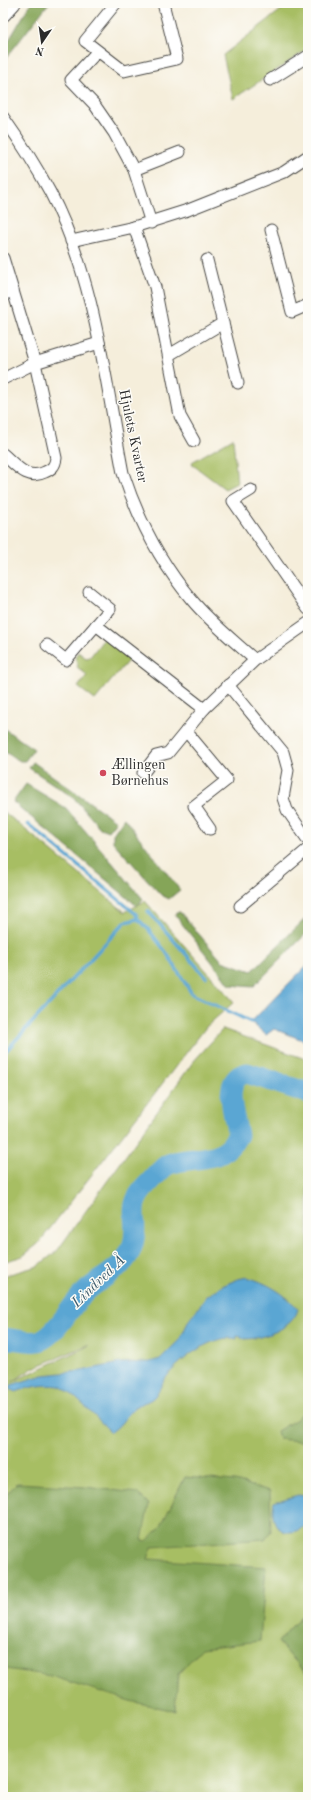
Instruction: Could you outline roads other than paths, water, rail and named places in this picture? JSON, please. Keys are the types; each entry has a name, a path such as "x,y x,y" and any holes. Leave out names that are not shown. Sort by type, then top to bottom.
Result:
{"street":[{"path":"3,14 13,3"},
{"path":"116,3 85,41 97,52 124,71 177,59 163,3"},
{"path":"97,52 71,80 94,104 114,133 134,170 151,223"},
{"path":"270,80 308,56"},
{"name":"Hjulets Kvarter","path":"3,117 25,149 50,192 71,242 87,292 99,343 123,473 130,495 147,534 162,559 191,599 219,629 255,660"},
{"path":"134,170 180,152"},
{"path":"71,242 151,223 188,210 284,172 308,156"},
{"path":"134,227 155,287 180,416 194,441"},
{"path":"271,230 292,312 308,305"},
{"path":"3,258 8,293 35,363 56,458 55,464 50,470 33,476 28,474 3,454"},
{"path":"207,260 238,383"},
{"path":"169,355 223,324"},
{"path":"3,379 35,363 99,343"},
{"path":"252,490 233,501 308,609"},
{"path":"47,645 66,660 110,609 90,592"},
{"path":"143,773 156,756 168,753 204,709 228,684 255,660 308,623"},
{"path":"96,625 204,709"},
{"path":"228,684 283,752 288,770 284,798 287,810 308,840"},
{"path":"186,731 227,780 194,806 210,829"},
{"path":"240,906 308,849"}],"water":[{"path":"308,964 308,1042 274,1029 266,1035 251,1022"},
{"path":"247,1277 262,1282 275,1289 293,1303 298,1309 291,1322 269,1335 245,1339 237,1336 237,1339 228,1338 219,1340 200,1348 174,1368 166,1377 153,1398 134,1408 119,1426 111,1432 77,1399 63,1388 52,1385 31,1387 16,1392 10,1389 11,1385 43,1375 81,1371 120,1363 150,1362 160,1359 180,1339 189,1320 207,1296 222,1286"},
{"path":"298,1495 308,1496 308,1524 293,1532 280,1530 274,1519 274,1502"}],"waterway":[{"path":"28,824 136,914 138,919"},
{"path":"148,911 206,977"},
{"path":"3,1054 125,922 138,919 166,952 192,994 251,1022"},
{"name":"Lindved Å","path":"3,1338 39,1341 51,1333 77,1300 118,1267 129,1253 135,1235 134,1207 136,1200 140,1193 158,1173 169,1164 216,1155 231,1145 238,1135 232,1109 231,1090 234,1082 239,1076 247,1073 308,1093"}],"place":[{"name":"Ællingen Børnehus","path":"103,773"}]}
